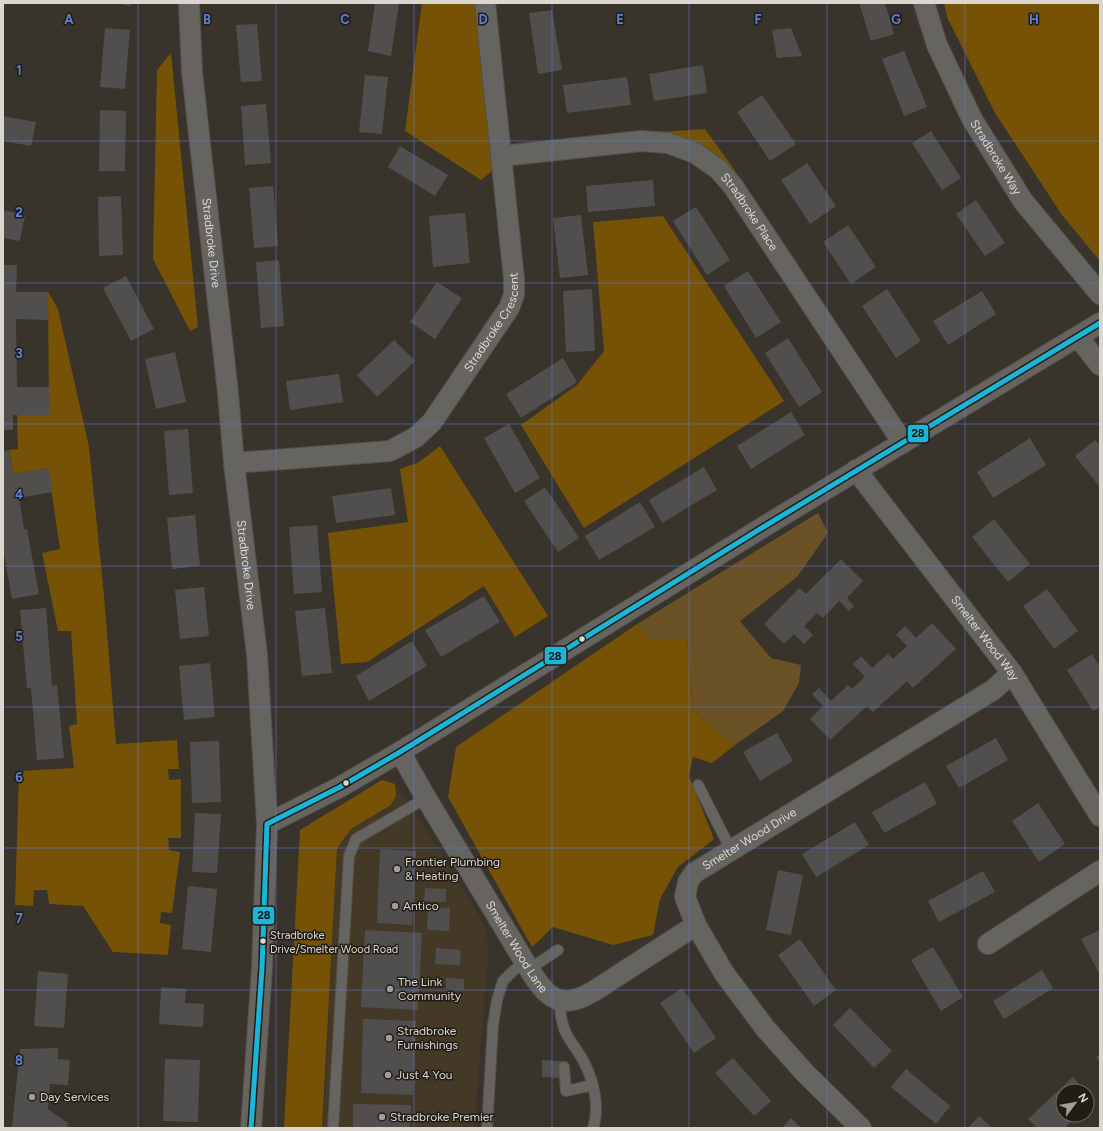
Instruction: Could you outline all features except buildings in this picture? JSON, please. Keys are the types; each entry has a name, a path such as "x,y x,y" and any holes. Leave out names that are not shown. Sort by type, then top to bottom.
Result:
{"street":[{"name":"Stradbroke Drive","path":"189,3 192,72 228,393 234,462 257,655 267,824 262,968 251,1128"},
{"name":"Stradbroke Crescent","path":"234,462 390,451 416,437 432,422 509,308 514,294 514,279 485,3"},
{"name":"Stradbroke Way","path":"924,3 937,45 972,119 1023,201 1100,294"},
{"name":"Stradbroke Place","path":"502,156 648,141 668,143 688,150 695,153 718,169 733,186 903,443"},
{"path":"267,824 340,787 400,752 856,470 1100,323"},
{"path":"1078,337 1100,365"},
{"name":"Smelter Wood Way","path":"856,470 1012,673 1100,816"},
{"name":"Smelter Wood Drive","path":"861,1128 805,1074 765,1028 724,973 696,926 685,897 688,882 694,873 993,690 1012,673"},
{"name":"Smelter Wood Lane","path":"400,752 426,798 527,965 547,994 559,1000 576,1000 594,991 696,926"},
{"path":"988,944 1100,871"}],"lane":[{"path":"698,785 731,850"},
{"path":"333,1128 350,856 356,839 426,798"},
{"path":"487,1128 493,1025 497,1000 503,981 514,970 558,950"},
{"path":"559,1000 560,1014 566,1032 584,1063 595,1090 596,1119 593,1128"},
{"path":"564,1067 566,1091 593,1085"}],"shaded area":[{"path":"422,3 475,3 492,171 481,180 405,131"},
{"path":"944,3 1100,3 1100,261 1062,215 995,113 947,17"},
{"path":"171,53 198,327 190,331 153,259 157,70"},
{"path":"705,129 736,172 732,175 656,137 657,132"},
{"path":"663,216 784,401 584,528 521,425 577,385 604,351 593,222"},
{"path":"48,292 58,309 89,447 104,595 116,744 177,740 179,769 168,769 169,780 181,779 181,838 168,838 169,850 180,852 172,913 161,912 160,923 171,925 168,955 113,952 83,906 49,904 47,890 34,890 33,906 15,905 19,771 74,768 69,726 77,724 71,631 58,631 42,553 60,549 48,468 14,474 9,450 18,449 17,415 49,415"},
{"path":"440,446 548,616 515,637 484,586 367,662 341,664 328,533 408,522 400,469 419,462"},
{"path":"818,513 828,533 797,577 740,621 771,658 801,665 799,683 783,711 735,745 693,711 687,639 649,639 637,624"},
{"path":"637,624 649,639 687,639 693,711 735,745 712,763 693,757 689,776 714,839 678,867 660,899 653,935 613,945 553,927 532,947 448,797 456,747"},
{"path":"382,780 395,784 396,796 391,805 351,829 337,848 322,1128 284,1128 300,830"},
{"path":"395,784 482,920 489,946 474,1128 323,1128 337,848 351,829 391,805 396,796"}],"transit line":[{"name":"28","path":"251,1128 262,968 267,824 340,787 400,752 765,526 1100,323"}],"place":[{"name":"Frontier Plumbing & Heating","path":"397,869"},
{"name":"Antico","path":"395,906"},
{"name":"Stradbroke Drive/Smelter Wood Road","path":"263,941"},
{"name":"The Link Community","path":"390,989"},
{"name":"Stradbroke Furnishings","path":"389,1038"},
{"name":"Just 4 You","path":"388,1075"},
{"name":"Day Services","path":"32,1097"},
{"name":"Stradbroke Premier","path":"382,1117"}]}
